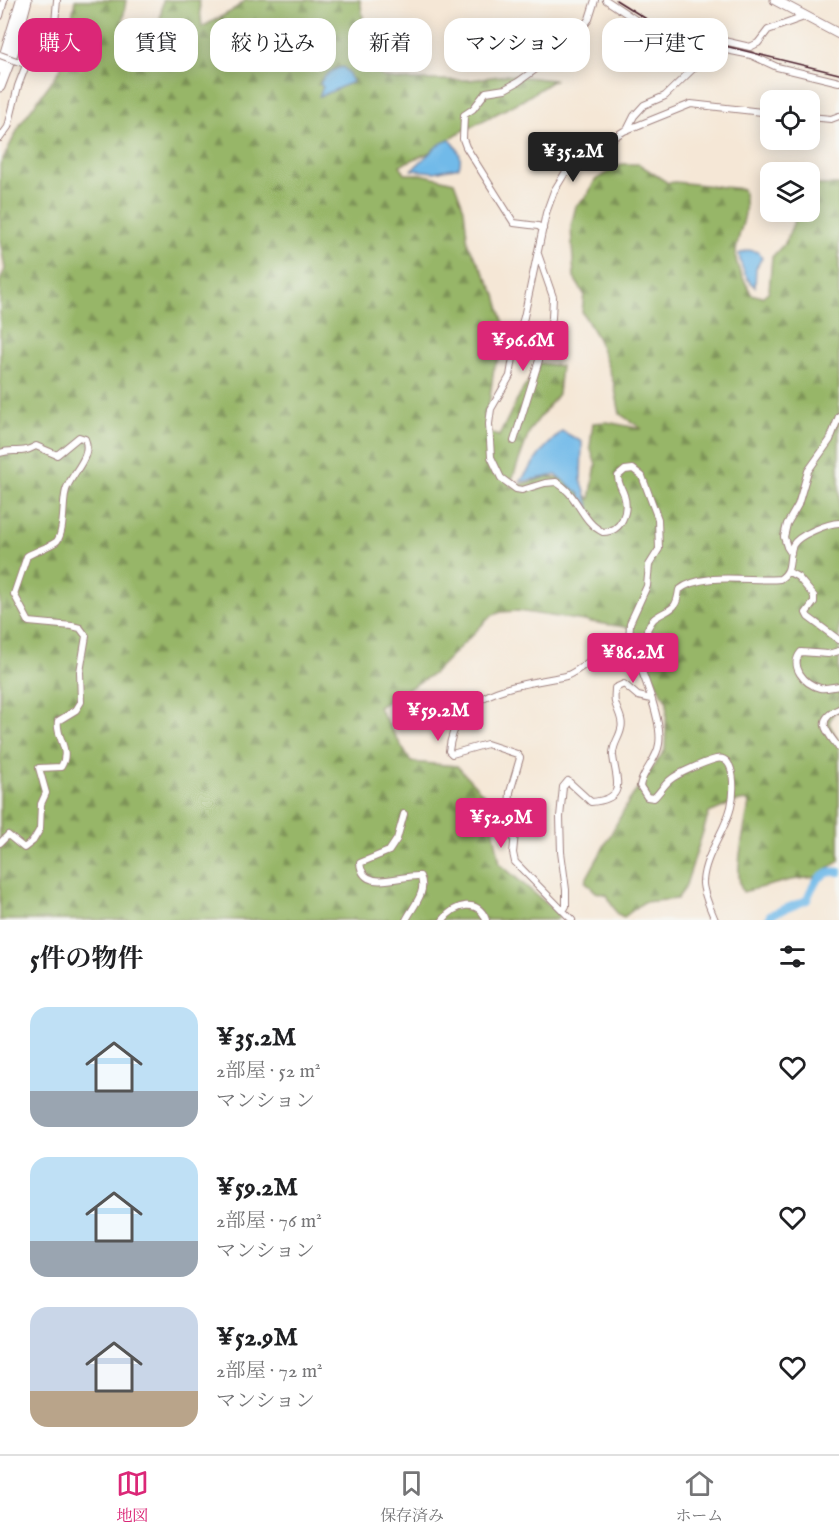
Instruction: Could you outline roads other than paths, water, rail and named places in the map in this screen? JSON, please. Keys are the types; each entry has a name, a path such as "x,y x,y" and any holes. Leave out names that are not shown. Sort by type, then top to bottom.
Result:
{"highway":[{"path":"0,69 21,0"},
{"path":"0,87 13,53 27,0"},
{"path":"775,0 839,34"}],"street":[{"path":"0,16 4,0"},
{"path":"55,18 57,0"},
{"path":"543,229 538,226 514,223 466,147 463,139 464,115 473,109 486,92 505,89 518,82 570,45 589,19 595,0"},
{"path":"606,0 633,18"},
{"path":"728,42 750,47 758,43 768,30 807,16"},
{"path":"728,51 751,55 777,67 839,82"},
{"path":"0,56 18,62"},
{"path":"0,138 8,127 22,72"},
{"path":"628,128 634,116 644,105 665,96 691,72"},
{"path":"715,920 702,887 708,859 732,804 731,766 727,759 712,760 677,775 654,798 647,797 640,786 659,746 655,708 629,642 630,623 647,586 648,565 659,549 658,519 642,476 633,469 625,470 618,477 618,483 624,496 624,517 619,526 609,532 603,532 586,518 574,497 556,482 522,490 516,489 501,478 491,457 489,424 491,409 510,376 514,346 524,317 543,229 554,191 565,173 590,164 616,136 628,128 691,104 760,112"},
{"path":"820,118 831,119 839,116"},
{"path":"514,441 552,318 553,297 538,253"},
{"path":"791,553 787,547 784,530 798,505 808,471 830,440 839,416"},
{"path":"0,453 25,452 36,446 57,455 79,437 85,439 87,443 87,452 66,488 59,536 54,544 27,556 14,594 29,622 72,626 80,628 86,636 80,672 81,702 76,710 58,721 57,728 66,750 61,767 39,768 46,793 41,804 38,835 24,848 8,835 0,843"},
{"path":"789,572 793,544 806,534 839,523"},
{"path":"569,919 563,910 515,862 513,853 515,833 509,808 510,792 520,758 517,753 487,744 452,754 449,751 454,727 465,712 491,693 566,676 574,673 591,658 600,654 612,652 628,655 638,661 645,659 651,651 646,630 654,618 671,610 677,601 679,590 684,586 705,581 777,579 789,572"},
{"path":"789,572 798,577 814,596 814,602 806,613 808,617 839,640"},
{"path":"839,651 828,654 801,652 797,658 800,674 810,683 822,688 839,686"},
{"path":"563,910 566,906 566,890 560,828 563,787 568,781 591,802 612,796 618,789 613,756 614,746 621,729 621,720 615,702 615,688 624,684 638,696 651,699"},
{"path":"839,709 829,715 824,724 825,729 839,748"},
{"path":"404,814 397,839 388,851 360,863 366,876 378,881 410,875 420,876 423,880 422,891 406,920"},
{"path":"443,920 452,909 459,906 470,906 480,910 486,920"}],"water":[{"path":"343,67 353,82 319,96 323,87 320,84 323,78 331,72 336,72"},
{"path":"449,139 458,152 459,167 434,172 412,170 437,146"},
{"path":"748,250 758,252 762,258 756,268 755,287 742,268 739,254"},
{"path":"562,431 582,442 581,480 591,511 579,493 556,475 520,482 542,451"}],"waterway":[{"path":"768,920 770,915 807,900 818,879 822,876 839,872"}],"railway":[{"path":"616,0 648,20 688,37 839,74"}]}
